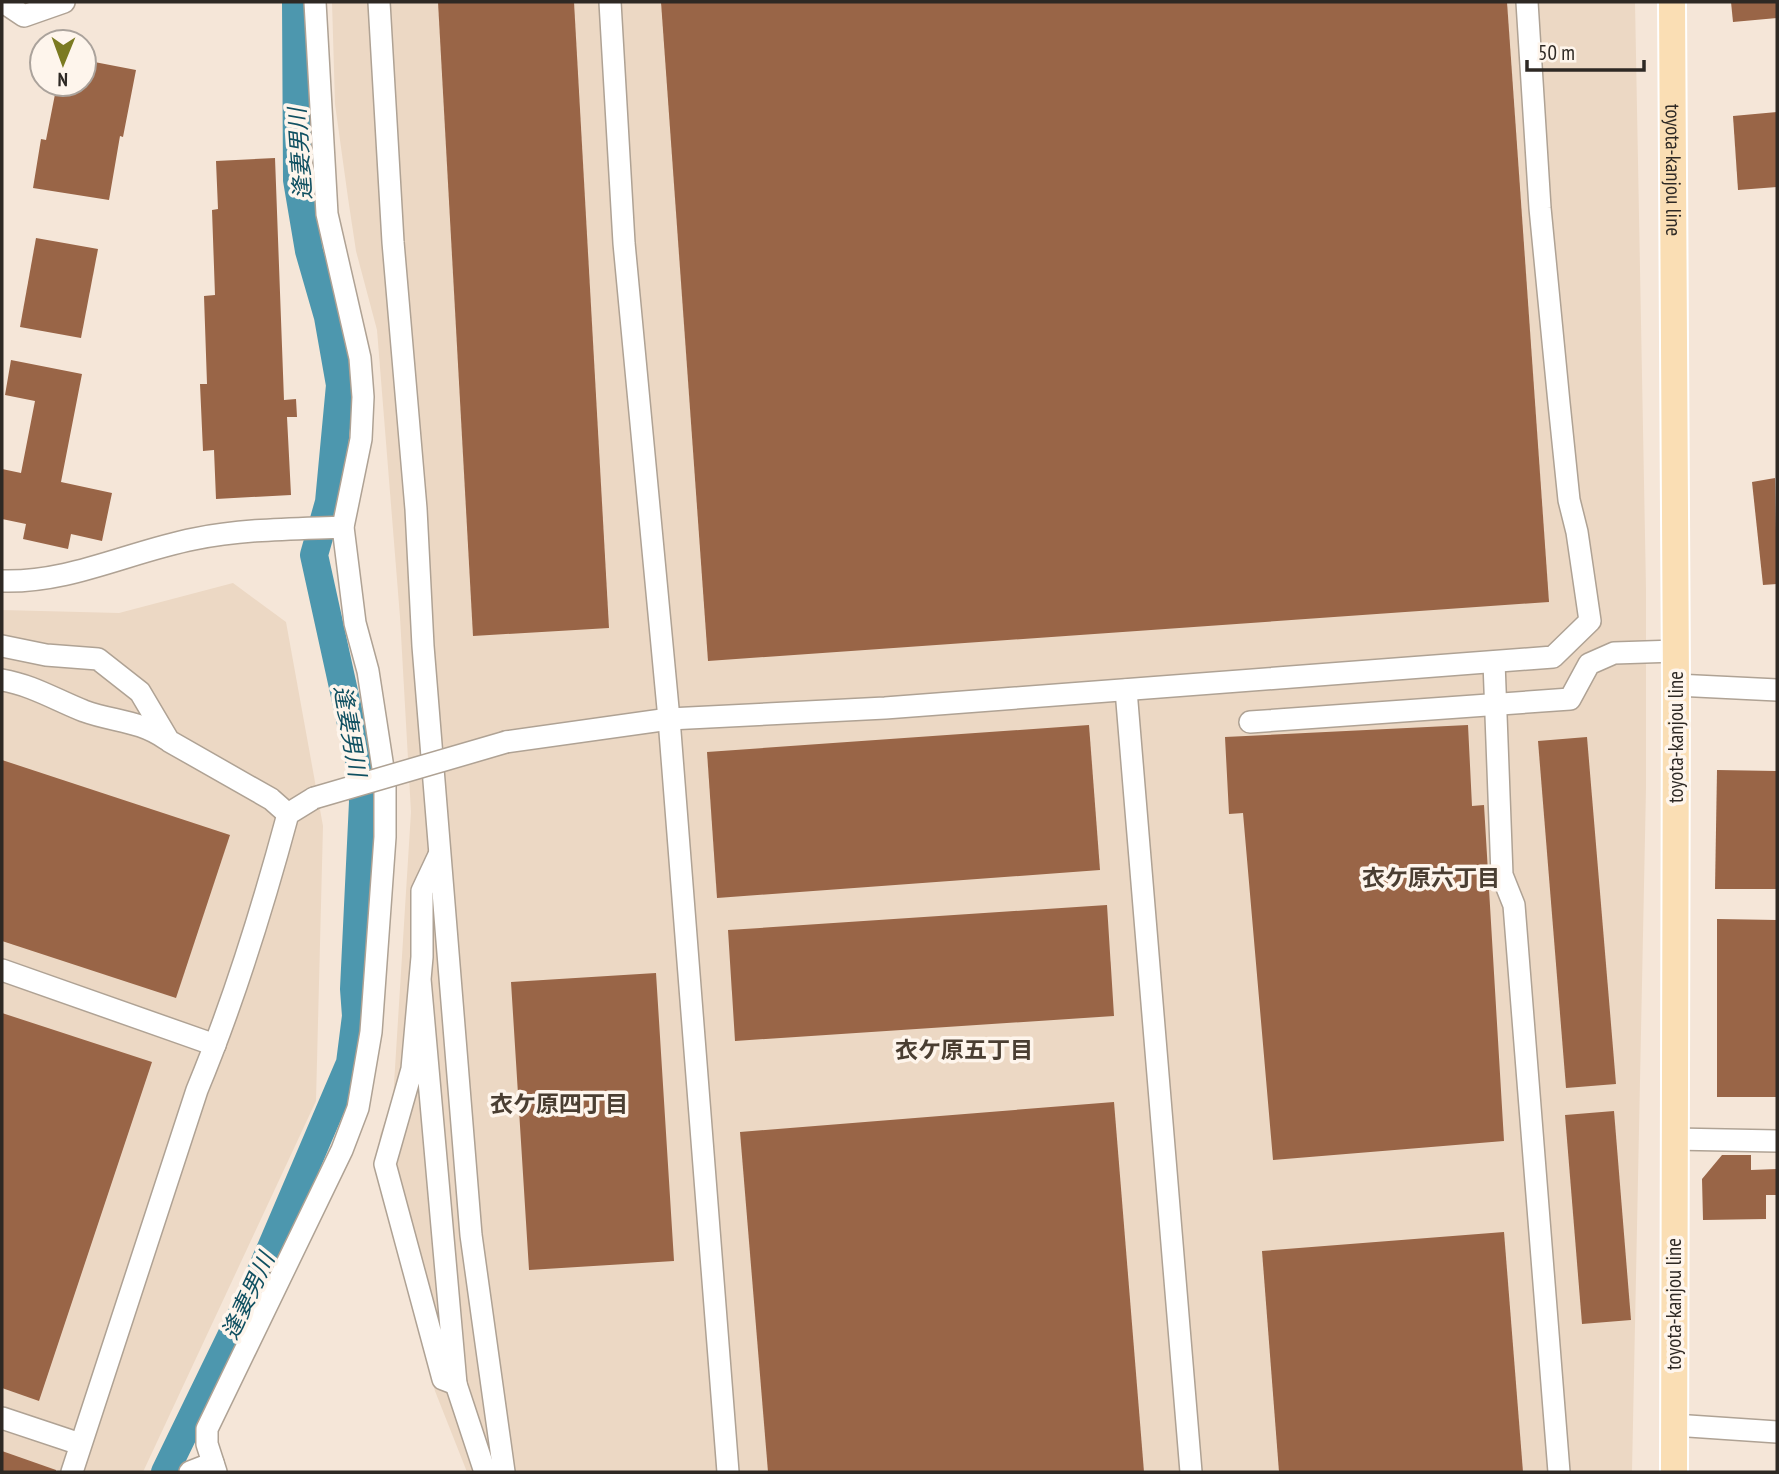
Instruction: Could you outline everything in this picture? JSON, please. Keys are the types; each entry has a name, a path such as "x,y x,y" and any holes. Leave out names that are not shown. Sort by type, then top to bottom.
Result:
{"main road":[{"name":"toyota-kanjou line","path":"1672,2 1676,651 1674,1472"}],"street":[{"path":"3,2 24,16 64,2"},
{"path":"190,1472 215,1468 207,1444 207,1429 342,1150 358,1108 369,1058 385,837 385,781 368,671 355,623 336,527 361,439 363,397 360,358 327,214 315,2"},
{"path":"379,2 393,242 416,509 423,646 471,1235 504,1472"},
{"path":"610,2 624,243 669,719 728,1472"},
{"path":"72,1472 197,1090 215,1045 272,874 288,814 314,798 506,742 669,719 741,717 1126,690 1553,657 1590,621 1566,472 1540,208 1527,2"},
{"path":"2,581 59,578 192,539 336,527"},
{"path":"2,646 46,655 98,659 139,692 169,741"},
{"path":"1250,722 1493,707 1570,699 1589,664 1614,653 1676,651"},
{"path":"1494,662 1493,707 1502,875 1514,905 1559,1472"},
{"path":"2,680 25,684 86,712 149,726 169,741 271,799 288,814"},
{"path":"1676,685 1777,690"},
{"path":"1126,690 1191,1472"},
{"path":"440,853 422,891 420,979 412,1069 386,1164 443,1379 456,1384"},
{"path":"2,970 215,1045"},
{"path":"420,979 456,1384 485,1472"},
{"path":"1674,1139 1777,1141"},
{"path":"2,1418 80,1444"},
{"path":"1674,1425 1777,1432"}],"shaded area":[{"path":"332,2 1635,2 1646,589 1646,788 1632,1472 467,1472 435,1391 377,1167 380,1135 393,1100 411,812 400,617 377,330 356,251 335,104"},
{"path":"233,583 286,622 323,826 316,1101 143,1472 2,1472 2,610 119,613"}],"building":[{"path":"438,2 574,2 609,628 473,636"},
{"path":"661,2 1507,2 1549,602 708,661"},
{"path":"1731,2 1777,2 1777,18 1733,22"},
{"path":"98,63 136,70 123,137 120,136 109,200 33,188 41,139 46,140 54,98 98,98"},
{"path":"1777,112 1777,187 1738,190 1733,116"},
{"path":"275,158 284,400 296,399 297,417 287,417 291,495 216,499 214,450 203,451 200,384 207,384 204,296 215,295 212,210 218,209 216,161"},
{"path":"36,238 98,249 81,338 20,327"},
{"path":"11,360 82,374 61,482 112,493 102,541 71,534 68,549 23,539 26,524 2,519 2,469 21,473 35,401 5,395"},
{"path":"1775,478 1777,584 1763,585 1752,482"},
{"path":"1089,725 1100,870 717,898 707,752"},
{"path":"1468,725 1472,806 1484,805 1504,1141 1273,1160 1243,813 1229,814 1225,737"},
{"path":"1587,737 1616,1084 1566,1088 1538,741"},
{"path":"2,760 230,835 176,998 2,941"},
{"path":"1717,770 1777,771 1777,889 1715,889"},
{"path":"1107,905 1114,1016 735,1041 728,930"},
{"path":"1717,919 1777,920 1777,1097 1717,1097"},
{"path":"656,973 674,1261 529,1270 511,982"},
{"path":"2,1013 152,1062 39,1401 2,1388"},
{"path":"1114,1102 1144,1472 768,1472 740,1132"},
{"path":"1614,1111 1631,1320 1582,1324 1565,1115"},
{"path":"1722,1155 1751,1155 1751,1170 1777,1169 1777,1195 1766,1195 1766,1219 1703,1220 1702,1179"},
{"path":"1504,1232 1523,1472 1279,1472 1262,1251"},
{"path":"2,1451 56,1470 56,1472 2,1472"}],"waterway":[{"name":"逢妻男川","path":"165,1472 250,1297 350,1063 356,1016 354,989 363,802 361,769 314,555 329,502 340,385 328,317 309,251 297,180 296,2"}],"district":[{"name":"衣ケ原六丁目","path":"1431,878"},
{"name":"衣ケ原五丁目","path":"964,1050"},
{"name":"衣ケ原四丁目","path":"559,1104"}]}
